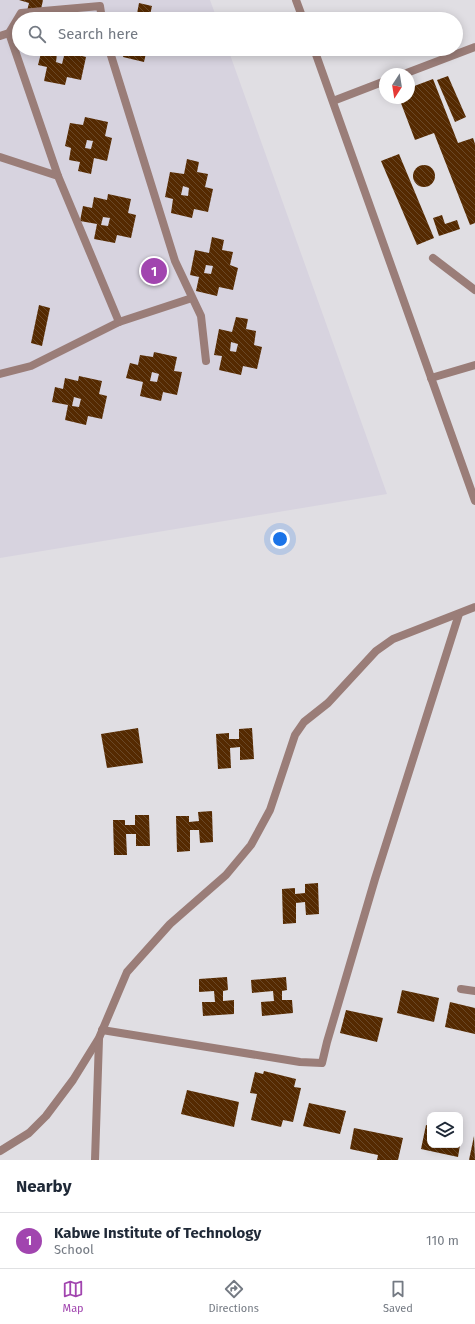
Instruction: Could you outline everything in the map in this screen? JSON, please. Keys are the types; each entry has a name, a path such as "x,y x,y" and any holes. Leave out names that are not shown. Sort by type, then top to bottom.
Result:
{"street":[{"path":"296,0 300,12"},
{"path":"32,12 100,6 101,12"},
{"path":"0,36 9,33 12,28"},
{"path":"9,33 12,42"},
{"path":"463,52 475,47"},
{"path":"17,56 58,176 119,322"},
{"path":"111,56 175,260 201,316 206,361"},
{"path":"317,56 475,501"},
{"path":"415,70 451,56"},
{"path":"333,101 379,83"},
{"path":"0,157 58,176"},
{"path":"433,258 475,290"},
{"path":"0,374 31,366 119,322 192,298"},
{"path":"431,378 475,365"},
{"path":"0,1151 29,1133 46,1116 73,1080 101,1034 128,972 170,924 226,875 251,845 270,810 295,735 304,722 328,703 376,651 393,640 475,607"},
{"path":"101,1034 300,1062 322,1063 375,879 459,614"},
{"path":"461,989 475,991"},
{"path":"95,1160 101,1034"}],"shaded area":[{"path":"0,0 210,0 214,12 12,12 12,56 231,56 387,494 0,558"}],"building":[{"path":"19,0 43,0 40,12 27,11 29,3"},
{"path":"139,3 152,6 151,12 137,12"},
{"path":"40,56 57,56 56,62 62,64 64,56 86,57 81,80 67,77 65,85 44,81 47,67 38,65"},
{"path":"123,56 145,56 144,62"},
{"path":"448,76 466,117 455,122 437,80"},
{"path":"433,79 458,143 473,138 475,144 475,223 470,225 434,133 415,140 401,104 415,104 415,86"},
{"path":"85,117 108,122 105,136 112,138 107,161 94,158 91,174 78,171 80,162 69,160 71,148 65,146 70,123 83,125","holes":["87,140 93,141 91,149 85,148"]},
{"path":"399,154 434,238 417,245 381,161"},
{"path":"187,159 199,162 197,172 208,174 205,187 213,189 208,212 194,209 192,218 171,213 173,199 165,197 170,172 184,174","holes":["183,186 189,188 188,196 181,195"]},
{"path":"424,165 432,168 435,176 432,184 424,187 416,184 413,176 416,168"},
{"path":"108,194 131,199 128,213 136,215 131,238 117,235 115,243 94,239 97,224 80,221 83,206 92,208 94,197 107,200","holes":["103,217 110,218 108,226 101,225"]},
{"path":"442,215 445,224 457,220 460,229 439,236 433,218"},
{"path":"212,237 224,240 222,250 233,252 230,265 238,268 233,290 219,287 217,296 196,291 199,277 190,275 195,250 209,253","holes":["206,265 213,266 211,274 204,273"]},
{"path":"39,305 50,308 42,346 31,343"},
{"path":"236,317 248,319 246,329 256,331 254,345 262,347 257,369 243,366 241,375 219,370 222,356 214,355 219,329 232,332","holes":["231,342 238,344 236,352 230,351"]},
{"path":"154,352 177,357 174,371 182,372 177,395 163,392 161,401 140,396 143,382 126,378 130,363 138,365 140,355 153,357","holes":["152,372 159,374 157,382 150,381"]},
{"path":"79,376 102,381 99,394 107,396 102,419 88,416 86,425 65,420 68,405 52,402 55,387 63,389 65,378 78,381","holes":["74,397 81,399 79,407 72,406"]},
{"path":"138,728 143,763 107,768 101,734"},
{"path":"252,728 254,759 240,760 240,747 230,748 231,768 218,769 216,734 229,733 229,739 239,739 239,729"},
{"path":"212,811 213,842 200,843 199,830 190,830 190,851 177,852 176,816 189,816 189,822 199,821 198,812"},
{"path":"135,815 149,815 150,846 136,846 136,834 126,834 127,855 114,855 113,820 125,820 125,825 135,825"},
{"path":"318,883 319,914 306,915 305,902 296,903 296,923 283,924 282,889 295,888 295,894 305,893 305,884"},
{"path":"227,977 228,990 223,991 223,1001 234,1000 234,1014 203,1016 202,1002 215,1002 214,991 199,992 199,979"},
{"path":"286,977 287,990 282,991 282,1000 292,1000 293,1013 262,1016 261,1002 274,1001 273,991 252,993 251,980"},
{"path":"402,990 439,998 434,1022 397,1013"},
{"path":"450,1002 475,1008 475,1034 445,1027"},
{"path":"346,1010 383,1018 377,1042 340,1033"},
{"path":"264,1071 296,1079 294,1087 301,1088 293,1122 283,1120 281,1127 251,1120 257,1094 250,1093 255,1072 263,1074"},
{"path":"187,1090 239,1102 234,1127 181,1114"},
{"path":"309,1103 346,1111 340,1134 303,1126"},
{"path":"426,1125 427,1148 460,1148 458,1157 421,1149"},
{"path":"354,1128 403,1138 398,1160 377,1160 378,1155 350,1149"},
{"path":"474,1136 475,1160 469,1160"}],"place":[{"name":"Kabwe Institute of Technology","path":"154,271"}]}
